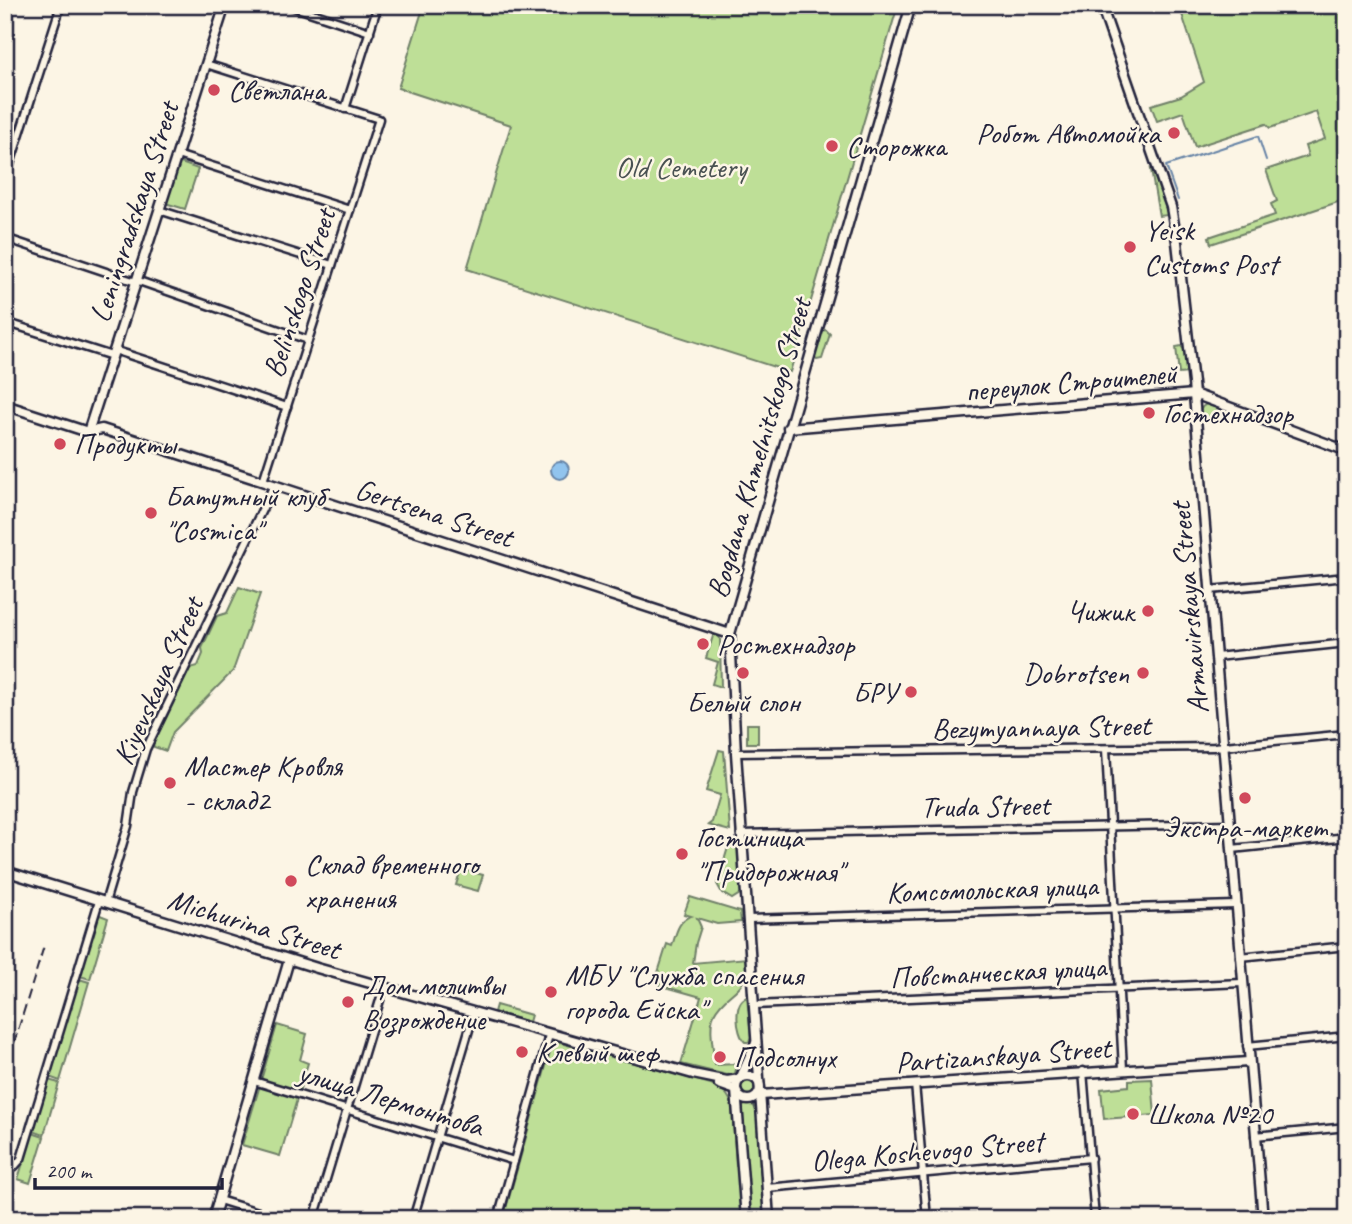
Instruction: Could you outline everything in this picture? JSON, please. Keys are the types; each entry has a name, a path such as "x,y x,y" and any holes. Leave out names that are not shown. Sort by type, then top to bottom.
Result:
{"street":[{"path":"5,180 61,5"},
{"name":"Leningradskaya Street","path":"88,432 225,5"},
{"path":"206,64 345,109 378,5"},
{"name":"Bogdana Khmelnitskogo Street","path":"769,1219 741,834 730,634 911,5"},
{"name":"Armavirskaya Street","path":"1101,5 1174,217 1194,394 1262,1219"},
{"path":"293,6 370,32"},
{"name":"Belinskogo Street","path":"263,481 379,120 345,109"},
{"path":"177,155 350,210"},
{"path":"159,209 332,265"},
{"path":"5,238 309,340"},
{"path":"5,322 287,407"},
{"name":"переулок Строителей","path":"788,428 1194,394 1347,451"},
{"path":"5,405 88,432"},
{"path":"93,415 102,429"},
{"name":"Gertsena Street","path":"88,432 102,429 730,634"},
{"name":"Kiyevskaya Street","path":"5,1170 14,1167 21,1159 128,826 133,792 146,749 274,485"},
{"path":"1210,590 1347,577"},
{"path":"1216,657 1347,643"},
{"name":"Bezymyannaya Street","path":"736,753 1224,747 1347,734"},
{"path":"1106,750 1123,1069"},
{"name":"Truda Street","path":"741,834 1230,824"},
{"path":"1232,849 1347,837"},
{"name":"Michurina Street","path":"5,871 289,960 549,1035 694,1074 727,1081 740,1079"},
{"name":"Комсомольская улица","path":"749,919 1236,905"},
{"path":"1240,957 1347,946"},
{"path":"213,1219 289,960"},
{"name":"Повстанческая улица","path":"755,1006 1242,983"},
{"path":"314,1219 384,987"},
{"path":"413,1219 474,1013"},
{"path":"498,1219 549,1035"},
{"path":"1247,1046 1347,1036"},
{"name":"Bogdana Khmelnitskogo Street","path":"740,1079 757,1040"},
{"name":"Partizanskaya Street","path":"760,1091 915,1084 1248,1062"},
{"path":"1083,1071 1096,1219"},
{"name":"Michurina Street","path":"694,1074 736,1090"},
{"path":"736,1090 739,1098 749,1101 758,1096 760,1091 756,1079 752,1076 740,1079 736,1090 746,1219"},
{"name":"улица Лермонтова","path":"254,1080 514,1161"},
{"path":"915,1084 927,1219"},
{"path":"1255,1136 1347,1127"},
{"name":"Olega Koshevogo Street","path":"767,1188 1091,1158"},
{"path":"219,1200 281,1219"}],"green space":[{"name":"Old Cemetery","path":"424,5 898,5 790,372 467,269 511,125 398,88"},
{"path":"1179,5 1347,5 1347,199 1211,244 1209,237 1275,215 1271,204 1277,201 1266,170 1308,156 1305,146 1325,139 1316,112 1270,128 1266,124 1195,147 1183,112 1157,121 1151,105 1181,96 1204,82"},
{"path":"178,162 198,169 185,209 165,203"},
{"path":"1151,170 1157,176 1169,215 1159,216"},
{"path":"826,330 830,334 822,359 817,360 813,357 821,331"},
{"path":"1181,346 1185,351 1188,373 1179,374 1176,347"},
{"path":"1209,404 1215,407 1218,413 1215,419 1209,422 1203,419 1200,413 1203,407"},
{"path":"239,587 260,594 233,671 173,732 166,751 154,747 153,744 190,668 198,666 203,654 202,648 217,616 227,613"},
{"path":"714,633 720,639 721,687 712,684 718,662 706,658"},
{"path":"747,724 758,724 758,743 747,743"},
{"path":"719,750 724,751 730,831 708,825 712,822 720,795 706,791"},
{"path":"729,844 740,845 743,892 732,899 722,893 717,884"},
{"path":"461,869 483,875 478,891 456,885"},
{"path":"690,897 740,912 741,922 717,924 697,918 701,927 693,963 747,958 745,978 719,1006 711,1025 715,1065 737,1064 735,1074 727,1075 681,1064 701,997 659,985 661,977 657,976 667,944 672,946 680,924 691,916 684,914"},
{"path":"100,915 108,918 90,979 80,976 97,917"},
{"path":"79,979 89,982 60,1081 49,1077"},
{"path":"747,997 751,1038 749,1042 745,1042 737,1018 740,1005"},
{"path":"496,1005 531,1015 529,1022 494,1012"},
{"path":"277,1025 307,1034 300,1060 308,1063 299,1092 261,1080"},
{"path":"553,1041 711,1084 725,1093 732,1107 742,1219 503,1219"},
{"path":"1152,1079 1155,1115 1104,1119 1101,1089 1129,1086 1129,1080"},
{"path":"48,1080 59,1083 44,1135 33,1131"},
{"path":"745,1081 751,1081 756,1089 754,1095 745,1097 740,1092 740,1086"},
{"path":"260,1085 298,1096 280,1156 242,1145"},
{"path":"743,1106 754,1106 758,1115 765,1219 749,1219 741,1111"},
{"path":"32,1133 44,1137 30,1183 18,1179"}],"water":[{"path":"560,461 566,464 569,470 566,476 560,479 554,476 551,470 554,464"}],"waterway":[{"path":"1178,200 1166,166 1258,136 1266,160"}],"railway":[{"path":"5,1072 44,946"}],"place":[{"name":"Светлана","path":"214,90"},
{"name":"Робот Автомойка","path":"1174,133"},
{"name":"Сторожка","path":"832,146"},
{"name":"Yeisk Customs Post","path":"1130,247"},
{"name":"Гостехнадзор","path":"1149,413"},
{"name":"Продукты","path":"60,444"},
{"name":"Батутный клуб \"Cosmica\"","path":"151,513"},
{"name":"Чижик","path":"1148,611"},
{"name":"Ростехнадзор","path":"703,644"},
{"name":"Белый слон","path":"743,673"},
{"name":"Dobrotsen","path":"1143,673"},
{"name":"БРУ","path":"911,692"},
{"name":"Мастер Кровля - склад2","path":"170,783"},
{"name":"Экстра-маркет","path":"1245,798"},
{"name":"Гостиница \"Придорожная\"","path":"682,854"},
{"name":"Склад временного хранения","path":"291,881"},
{"name":"МБУ \"Служба спасения города Ейска\"","path":"551,992"},
{"name":"Дом молитвы Возрождение","path":"348,1002"},
{"name":"Клевый шеф","path":"522,1052"},
{"name":"Подсолнух","path":"720,1057"},
{"name":"Школа №20","path":"1133,1114"}]}
